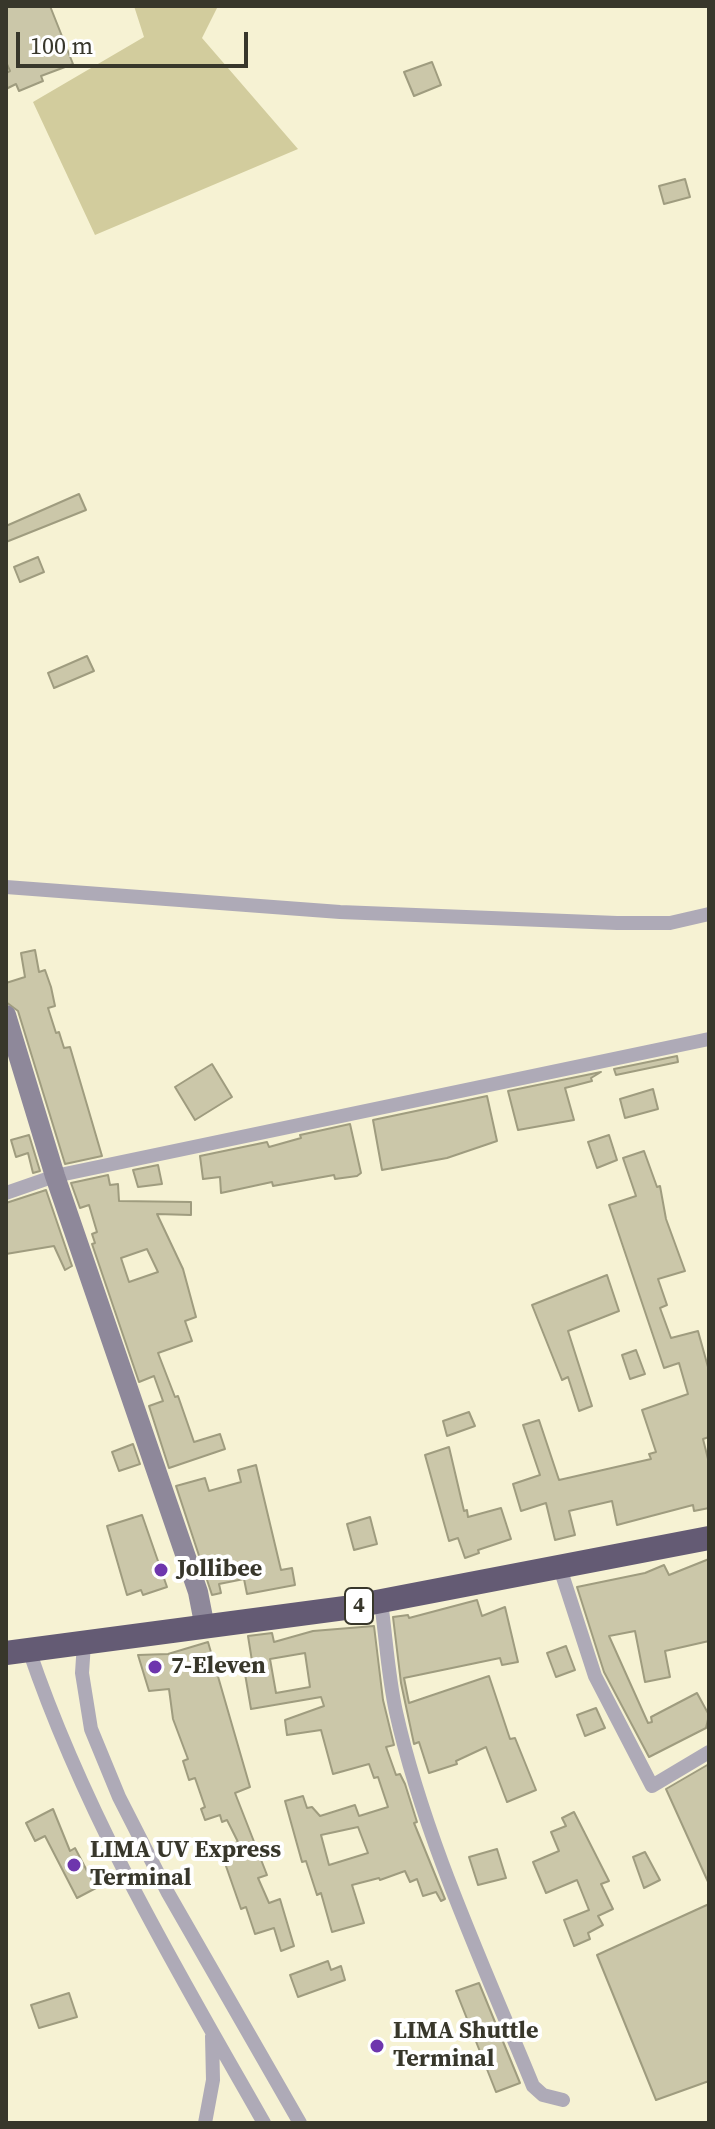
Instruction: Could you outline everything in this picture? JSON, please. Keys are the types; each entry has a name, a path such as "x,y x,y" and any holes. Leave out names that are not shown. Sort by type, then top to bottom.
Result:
{"highway":[{"name":"4","path":"18,1651 381,1602 709,1538"}],"street":[{"path":"6,887 340,912 617,923 670,923 709,914"},
{"path":"6,1015 12,1054 198,1592 205,1628"},
{"path":"6,1193 55,1176 709,1039"},
{"path":"560,1568 595,1676 652,1786 709,1752"},
{"path":"381,1602 396,1711 419,1789 455,1890 533,2086 543,2095 563,2100"},
{"path":"84,1643 82,1673 91,1729 133,1826 300,2123"},
{"path":"18,1651 81,1787 165,1947 264,2123"},
{"path":"165,1947 190,1932"},
{"path":"205,2123 214,2060 206,2021"}],"shaded area":[{"path":"134,6 218,6 202,38 298,149 95,235 33,102 144,37"}],"building":[{"path":"6,6 50,6 73,64 41,76 43,81 19,91 16,84 6,89 6,73 10,71 6,62"},
{"path":"432,62 441,85 414,96 404,72"},
{"path":"685,179 690,197 664,204 659,186"},
{"path":"79,494 86,510 6,542 6,526"},
{"path":"38,557 44,572 20,582 14,567"},
{"path":"87,656 94,671 54,688 48,673"},
{"path":"35,950 39,972 45,970 51,987 55,1006 48,1008 56,1033 59,1032 64,1048 70,1047 102,1156 65,1164 18,1011 6,1002 6,983 25,977 21,953"},
{"path":"677,1056 678,1062 616,1075 614,1069"},
{"path":"212,1064 232,1097 195,1120 175,1087"},
{"path":"601,1072 591,1078 592,1081 565,1088 574,1120 518,1130 508,1091"},
{"path":"653,1089 658,1109 625,1118 620,1099"},
{"path":"487,1096 497,1141 447,1158 382,1170 373,1120"},
{"path":"350,1124 361,1173 357,1176 335,1179 334,1175 273,1186 272,1182 221,1193 220,1177 203,1179 200,1156 267,1142 269,1147 301,1138 300,1135"},
{"path":"29,1135 40,1171 33,1173 28,1153 16,1157 11,1140"},
{"path":"609,1135 617,1160 597,1168 588,1142"},
{"path":"644,1151 657,1187 660,1186 666,1219 685,1271 658,1279 667,1305 660,1308 671,1338 698,1331 708,1367 709,1437 703,1439 709,1463 709,1508 694,1511 693,1505 617,1525 612,1501 569,1511 575,1535 555,1540 546,1503 521,1511 513,1484 540,1475 523,1425 539,1420 559,1480 651,1459 649,1454 656,1452 642,1410 688,1394 679,1363 664,1368 609,1205 636,1196 623,1158"},
{"path":"158,1165 162,1184 138,1187 133,1170"},
{"path":"108,1175 110,1185 118,1184 119,1201 191,1202 191,1215 157,1214 183,1269 196,1317 185,1321 192,1341 158,1353 175,1397 178,1396 194,1442 220,1434 225,1449 169,1468 149,1406 163,1401 154,1376 139,1382 92,1244 95,1243 92,1234 97,1232 89,1205 80,1208 71,1183","holes":["147,1249 158,1272 129,1282 121,1258"]},
{"path":"46,1190 72,1266 65,1270 54,1246 6,1254 6,1203"},
{"path":"607,1275 619,1311 568,1331 592,1406 579,1411 568,1377 562,1380 532,1305"},
{"path":"636,1350 645,1374 630,1379 622,1355"},
{"path":"469,1412 475,1426 447,1436 443,1421"},
{"path":"133,1444 140,1464 119,1471 112,1452"},
{"path":"449,1447 468,1517 501,1508 511,1539 478,1550 479,1553 465,1558 458,1538 449,1541 425,1455"},
{"path":"256,1465 281,1570 292,1568 295,1585 247,1594 244,1579 219,1584 221,1593 212,1595 176,1486 205,1478 209,1491 241,1482 238,1470"},
{"path":"142,1515 167,1587 143,1595 141,1590 127,1595 107,1526"},
{"path":"370,1517 377,1544 354,1550 347,1524"},
{"path":"709,1559 709,1641 665,1651 670,1677 645,1682 635,1631 609,1636 648,1723 652,1722 651,1717 697,1693 709,1715 706,1728 649,1757 604,1672 577,1587 645,1573 664,1565 669,1575"},
{"path":"477,1600 482,1616 505,1607 518,1662 502,1665 500,1658 404,1678 409,1703 489,1676 510,1739 515,1738 536,1790 507,1802 486,1747 456,1761 457,1764 429,1773 419,1742 414,1744 401,1683 393,1617 408,1615 409,1618"},
{"path":"374,1626 383,1700 394,1745 386,1747 396,1775 400,1774 405,1784 417,1822 414,1823 445,1899 441,1901 436,1892 423,1896 417,1879 410,1882 405,1871 352,1885 364,1923 332,1932 321,1893 317,1895 306,1861 302,1862 285,1801 303,1796 307,1808 312,1807 320,1816 355,1805 359,1816 388,1807 378,1777 374,1778 369,1764 333,1774 321,1730 287,1735 285,1720 324,1706 321,1697 251,1709 243,1662 252,1661 248,1636 272,1633 274,1642 313,1631","holes":["305,1653 310,1687 276,1693 270,1659","358,1827 368,1853 329,1865 321,1835"]},
{"path":"208,1642 250,1787 235,1793 267,1875 258,1878 269,1903 280,1899 294,1946 281,1951 274,1928 255,1934 246,1907 241,1909 220,1849 238,1842 227,1820 222,1822 220,1815 205,1820 201,1809 205,1807 195,1778 189,1780 183,1761 188,1759 173,1719 169,1689 149,1691 138,1655 168,1654"},
{"path":"566,1646 575,1670 556,1677 547,1653"},
{"path":"596,1708 605,1728 585,1736 577,1715"},
{"path":"709,1764 709,1884 666,1789"},
{"path":"53,1809 70,1851 75,1848 96,1888 77,1898 45,1836 35,1841 26,1823"},
{"path":"574,1812 609,1881 601,1884 613,1909 598,1916 603,1925 588,1933 590,1939 574,1946 564,1920 589,1910 577,1880 546,1893 533,1862 559,1851 551,1832 566,1826 562,1818"},
{"path":"497,1849 506,1878 478,1885 469,1857"},
{"path":"645,1852 660,1880 644,1888 633,1857"},
{"path":"709,1904 709,2081 656,2100 597,1955"},
{"path":"328,1961 331,1970 341,1966 345,1980 298,1997 290,1975"},
{"path":"479,1983 520,2083 496,2092 456,1991"},
{"path":"69,1993 77,2017 39,2028 31,2005"}],"place":[{"name":"Jollibee","path":"161,1570"},
{"name":"7-Eleven","path":"155,1667"},
{"name":"LIMA UV Express Terminal","path":"74,1865"},
{"name":"LIMA Shuttle Terminal","path":"377,2046"}]}
